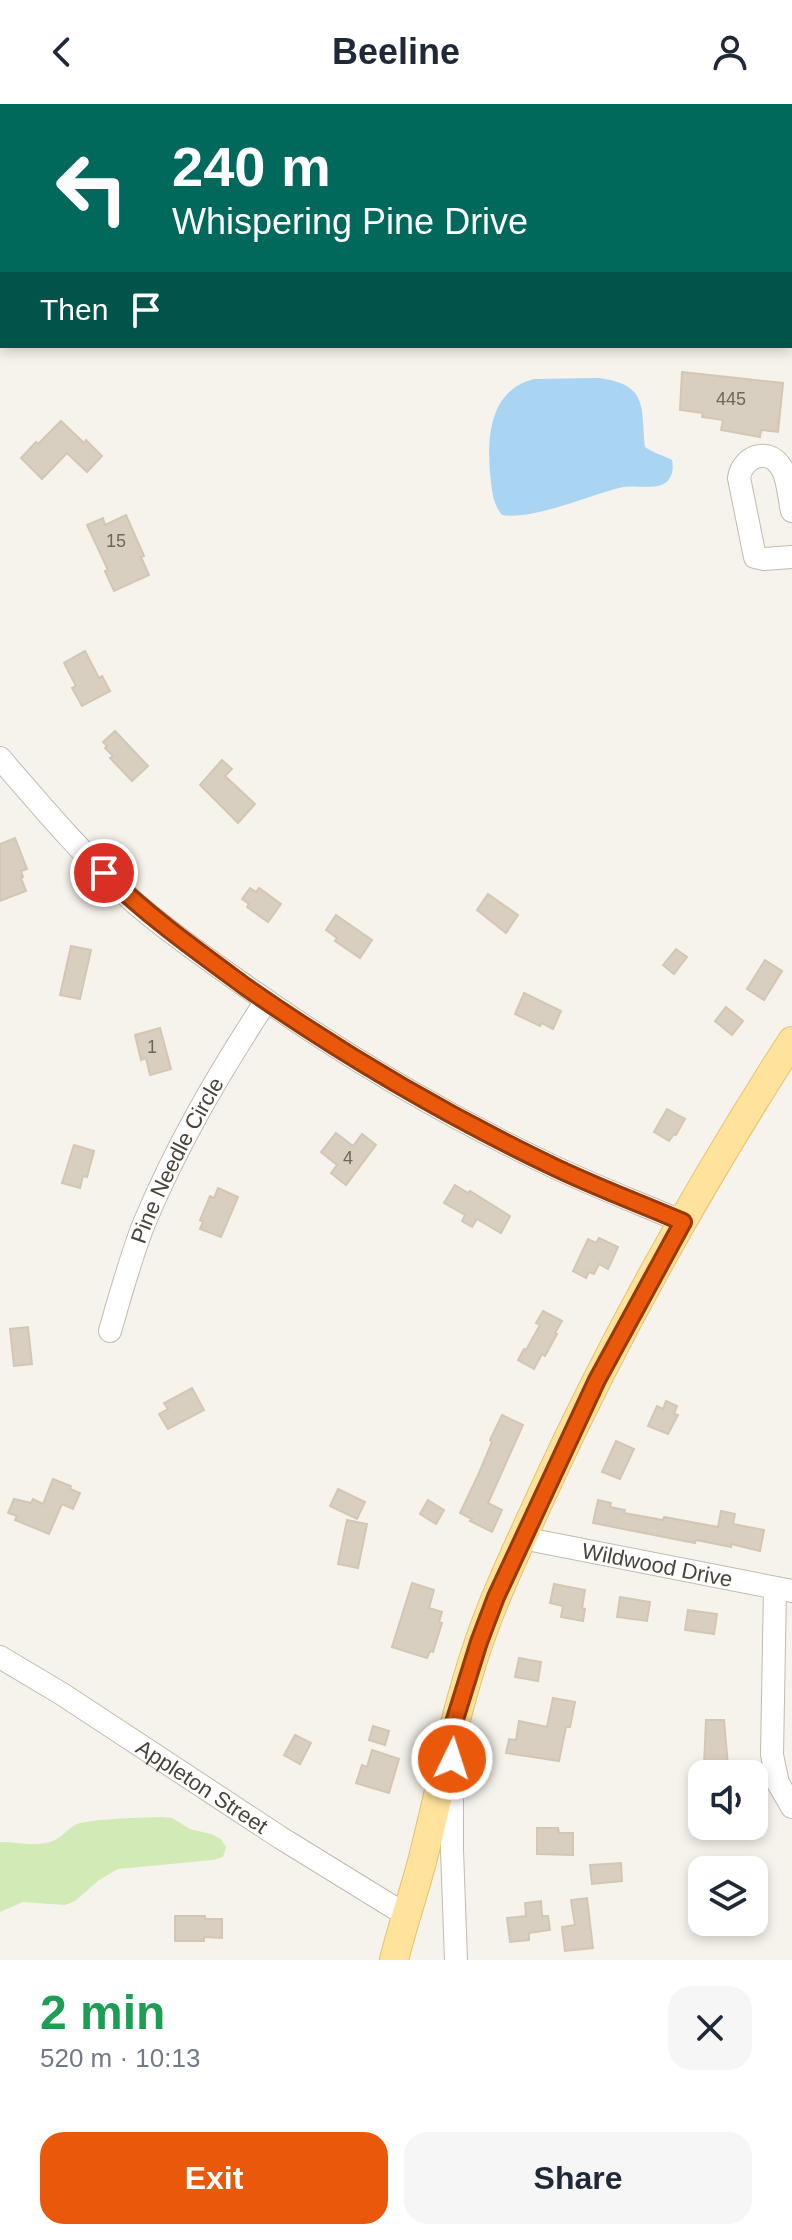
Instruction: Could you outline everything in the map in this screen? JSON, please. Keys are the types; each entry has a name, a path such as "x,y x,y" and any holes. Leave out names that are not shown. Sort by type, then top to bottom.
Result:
{"main road":[{"path":"394,1960 424,1853 452,1729 479,1642 522,1538 602,1369 683,1222 792,1041"}],"street":[{"path":"792,511 782,468 773,459 760,455 749,459 741,468 739,478 755,557 792,557"},
{"path":"0,758 137,905 266,1001 349,1055 481,1130 552,1166 683,1222"},
{"name":"Pine Needle Circle","path":"110,1331 142,1229 166,1173 226,1061 266,1001"},
{"name":"Wildwood Drive","path":"522,1538 784,1589"},
{"path":"784,1589 772,1755 778,1783 792,1807"},
{"name":"Appleton Street","path":"0,1657 406,1915"},
{"path":"452,1729 456,1960"}],"green space":[{"path":"172,1818 190,1829 221,1839 226,1847 223,1857 118,1869 65,1905 23,1902 0,1912 0,1842 42,1844 55,1840 80,1823"}],"water":[{"path":"599,378 626,386 639,399 645,447 672,460 670,478 656,486 623,487 530,514 502,515 493,496 489,459 491,430 500,404 508,393 534,379"}],"building":[{"path":"682,372 783,383 778,432 761,430 760,437 721,430 723,420 680,410"},
{"path":"61,421 102,456 87,472 67,453 42,479 21,458"},
{"path":"126,515 149,575 114,591 87,525 103,518 105,525"},
{"path":"85,651 99,678 102,676 110,691 82,706 64,663"},
{"path":"115,731 148,766 132,781 110,758 113,756 105,748 107,746 103,742"},
{"path":"222,760 232,769 225,776 255,804 238,823 200,785"},
{"path":"15,838 27,869 21,871 26,891 0,901 0,844"},
{"path":"250,888 256,892 259,888 281,904 268,922 247,907 249,904 242,899"},
{"path":"488,894 518,915 506,933 477,910"},
{"path":"336,915 372,940 360,958 335,941 337,938 326,930"},
{"path":"71,946 91,950 80,999 60,995"},
{"path":"676,949 687,957 674,974 663,965"},
{"path":"765,960 782,971 764,1000 747,989"},
{"path":"524,993 561,1011 553,1029 515,1014"},
{"path":"726,1007 743,1021 732,1035 715,1021"},
{"path":"160,1028 171,1069 150,1075 146,1058 141,1060 135,1035"},
{"path":"667,1109 685,1119 669,1141 654,1132"},
{"path":"336,1133 353,1146 362,1134 376,1145 346,1185 331,1173 337,1165 321,1152"},
{"path":"74,1145 94,1151 87,1177 83,1176 80,1188 62,1183"},
{"path":"455,1185 510,1216 501,1233 477,1219 472,1227 462,1221 465,1215 444,1203"},
{"path":"218,1188 238,1197 221,1237 200,1229 203,1222 200,1220 210,1196 214,1198"},
{"path":"599,1238 618,1247 608,1269 599,1264 594,1274 589,1272 586,1278 573,1271 588,1239 596,1243"},
{"path":"543,1311 562,1321 545,1356 542,1354 534,1369 518,1360 540,1325 536,1323"},
{"path":"28,1327 32,1364 14,1366 10,1329"},
{"path":"192,1388 204,1410 168,1429 159,1414 168,1409 164,1403"},
{"path":"666,1401 677,1406 674,1414 678,1415 668,1434 648,1426 657,1406 663,1409"},
{"path":"502,1415 523,1425 488,1503 502,1510 492,1532 460,1513"},
{"path":"616,1441 634,1449 620,1479 602,1472"},
{"path":"53,1479 80,1493 73,1509 62,1504 49,1534 15,1520 17,1516 8,1513 14,1499 31,1503 33,1499 43,1504"},
{"path":"338,1489 365,1502 357,1519 330,1506"},
{"path":"428,1500 444,1510 436,1524 420,1514"},
{"path":"598,1500 625,1510 624,1513 718,1527 721,1511 735,1514 733,1524 764,1530 760,1551 731,1544 731,1547 696,1540 695,1543 593,1523"},
{"path":"347,1520 367,1524 358,1568 338,1564"},
{"path":"412,1583 434,1590 429,1608 442,1612 439,1622 442,1623 433,1652 430,1651 427,1658 392,1647"},
{"path":"554,1584 585,1590 583,1621 561,1617 563,1606 550,1603"},
{"path":"620,1597 650,1602 647,1621 617,1617"},
{"path":"688,1610 717,1614 714,1634 685,1630"},
{"path":"519,1658 541,1662 538,1681 515,1677"},
{"path":"553,1698 575,1702 559,1761 506,1753 509,1739 516,1740 519,1721 547,1727"},
{"path":"706,1720 724,1720 727,1760 704,1760"},
{"path":"373,1726 389,1731 385,1745 369,1740"},
{"path":"295,1735 311,1743 300,1764 284,1755"},
{"path":"372,1750 399,1759 389,1793 356,1783 362,1765 367,1767"},
{"path":"537,1828 558,1828 559,1833 573,1833 573,1855 537,1854"},
{"path":"621,1863 622,1881 592,1884 590,1865"},
{"path":"587,1898 593,1948 565,1951 562,1927 575,1925 571,1900"},
{"path":"541,1901 542,1916 548,1916 550,1930 529,1933 529,1940 510,1942 507,1918 526,1916 525,1903"},
{"path":"175,1916 222,1919 222,1938 175,1941"}],"route":[{"path":"104,873 144,911 211,961 349,1055 509,1145 683,1222 597,1380 496,1597 452,1729 452,1759"}]}
